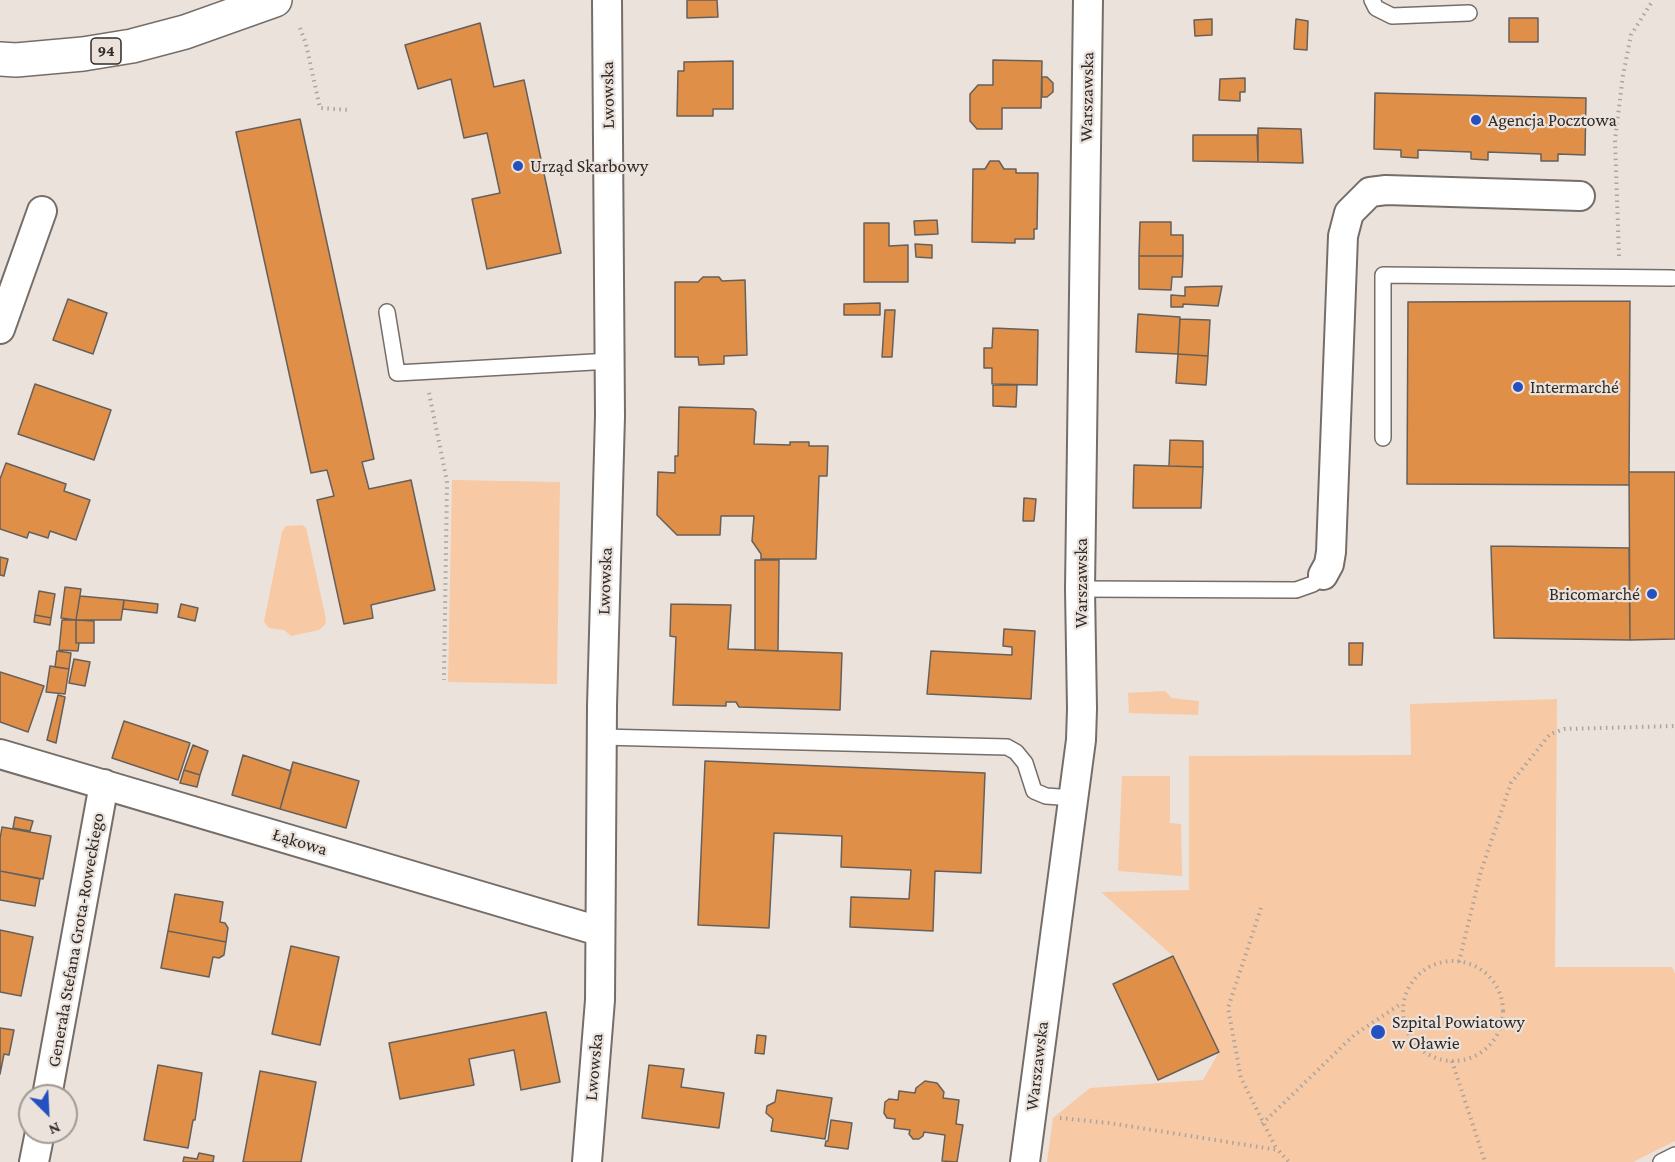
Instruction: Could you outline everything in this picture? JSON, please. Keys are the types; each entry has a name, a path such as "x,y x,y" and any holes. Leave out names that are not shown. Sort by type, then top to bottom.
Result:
{"main road":[{"name":"94","path":"0,59 16,60 83,54 132,46 185,32 275,0"}],"street":[{"name":"Lwowska","path":"586,1162 600,1000 601,736 611,361 607,0"},
{"name":"Warszawska","path":"1025,1162 1081,740 1080,589 1089,0"},
{"path":"1323,574 1329,564 1331,552 1343,236 1349,213 1371,192 1386,190 1580,196"},
{"path":"0,329 42,211"},
{"name":"Łąkowa","path":"0,754 599,931"},
{"name":"Generała Stefana Grota-Roweckiego","path":"49,1084 104,784"},
{"path":"34,1162 38,1144"}],"lane":[{"path":"1372,0 1376,8 1392,16 1469,13"},
{"path":"1383,438 1383,275 1672,278"},
{"path":"387,312 398,373 611,361"},
{"path":"1080,589 1296,591 1313,584 1323,574"},
{"path":"601,736 1006,747 1016,752 1025,763 1034,791 1046,796 1073,798"},
{"path":"1661,1162 1675,1155"}],"path":[{"path":"1620,278 1616,140 1623,75 1631,34 1653,0"},
{"path":"300,28 320,108 349,110"},
{"path":"425,371 447,481 444,680"},
{"path":"1459,962 1481,871 1511,783 1550,734 1564,729 1675,726"},
{"path":"1261,908 1228,1008 1241,1078 1262,1124 1278,1150 1289,1162"},
{"path":"1459,962 1481,969 1493,980 1500,995 1503,1010 1501,1026 1494,1041 1483,1052 1468,1059 1452,1062 1435,1058 1420,1050 1409,1036 1404,1021 1403,1003 1409,987 1420,974 1434,964 1459,962"},
{"path":"1262,1124 1354,1035 1403,1003"},
{"path":"1452,1062 1485,1162"},
{"path":"1030,1115 1109,1123 1278,1150"}],"shaded area":[{"path":"452,480 560,482 557,684 448,682"},
{"path":"302,525 306,528 326,619 325,625 319,630 291,636 284,630 269,628 264,622 282,532 286,526"},
{"path":"1165,691 1172,698 1199,701 1198,715 1129,713 1128,693"},
{"name":"Szpital Powiatowy w Oławie","path":"1557,699 1555,967 1672,967 1675,974 1675,1141 1633,1162 1047,1162 1053,1118 1090,1088 1203,1080 1219,1052 1173,956 1101,892 1189,890 1189,756 1411,755 1410,704"},
{"path":"1122,776 1170,776 1170,823 1181,824 1182,876 1118,871"}],"building":[{"path":"687,0 717,0 718,17 687,18"},
{"path":"1509,18 1538,18 1538,42 1509,42"},
{"path":"1212,19 1212,35 1195,36 1194,20"},
{"path":"1296,19 1308,21 1307,50 1294,49"},
{"name":"Urząd Skarbowy","path":"480,23 494,87 524,80 561,253 487,269 472,199 500,193 487,133 464,138 451,79 418,89 405,45"},
{"path":"993,60 1042,61 1041,108 1002,108 1002,129 977,129 970,121 970,94 978,85 993,85"},
{"path":"733,61 733,109 713,109 713,116 677,116 678,71 684,71 684,62"},
{"path":"1042,77 1047,77 1053,83 1053,92 1047,97 1042,97"},
{"path":"1245,78 1245,92 1240,92 1240,101 1219,100 1220,79"},
{"path":"1375,93 1586,98 1585,155 1558,154 1558,161 1541,161 1541,154 1488,152 1488,160 1471,159 1471,152 1418,150 1418,158 1401,157 1401,150 1374,149"},
{"path":"300,119 374,459 362,462 369,489 411,480 435,590 371,605 373,618 344,624 317,500 334,496 327,470 311,473 236,132"},
{"path":"1258,128 1301,129 1303,163 1258,162"},
{"path":"1193,135 1257,135 1258,162 1193,161"},
{"path":"990,161 999,161 1004,169 1016,169 1016,173 1038,173 1037,229 1034,229 1034,239 1015,239 1015,243 972,242 973,169 985,169"},
{"path":"937,220 938,234 915,235 914,221"},
{"path":"1140,222 1171,222 1171,235 1183,235 1183,256 1139,256"},
{"path":"864,223 889,223 889,246 908,245 908,282 864,282"},
{"path":"915,244 932,245 932,258 916,257"},
{"path":"1139,256 1183,256 1182,277 1172,277 1171,290 1139,289"},
{"path":"703,277 719,277 722,281 745,280 747,355 724,356 724,364 699,365 698,357 675,357 675,282 698,282"},
{"path":"1222,286 1218,306 1183,304 1183,307 1171,307 1171,295 1185,296 1185,287"},
{"path":"68,299 107,313 93,354 53,340"},
{"name":"Intermarché","path":"1630,301 1629,485 1407,484 1408,302"},
{"path":"880,303 880,315 844,315 844,304"},
{"path":"885,310 895,310 892,357 882,357"},
{"path":"1138,314 1180,317 1178,354 1136,352"},
{"path":"1180,319 1210,320 1208,356 1178,354"},
{"path":"993,328 1038,330 1037,385 992,384 992,368 984,368 984,348 992,348"},
{"path":"1178,354 1208,356 1206,385 1176,383"},
{"path":"35,384 111,410 94,460 18,434"},
{"path":"993,385 1017,385 1016,407 993,406"},
{"path":"679,407 753,409 756,412 754,444 790,445 790,442 809,442 809,446 828,446 827,476 819,476 816,559 761,559 761,554 752,541 754,516 721,516 720,535 677,535 657,515 658,472 675,473 675,456 678,456"},
{"path":"1170,440 1203,441 1203,467 1169,466"},
{"path":"6,463 66,484 64,491 90,500 76,540 50,531 48,538 29,532 27,538 0,529 0,479"},
{"path":"1134,465 1203,467 1201,508 1133,508"},
{"name":"Bricomarché","path":"1629,472 1675,472 1675,639 1630,640"},
{"path":"1024,498 1036,499 1034,521 1023,521"},
{"path":"1491,546 1629,548 1630,640 1494,638"},
{"path":"0,557 8,559 4,576 0,575"},
{"path":"755,560 779,560 778,651 755,650"},
{"path":"65,587 81,589 76,620 61,618"},
{"path":"39,591 55,594 51,618 35,615"},
{"path":"80,596 124,600 121,620 76,620"},
{"path":"124,600 158,604 157,613 123,609"},
{"path":"181,604 198,608 195,621 178,617"},
{"path":"671,604 731,605 728,649 842,653 840,710 739,707 736,702 726,702 726,706 673,705 676,637 670,636"},
{"path":"35,615 51,618 50,625 34,622"},
{"path":"62,620 76,620 78,651 59,650"},
{"path":"76,620 94,621 94,643 76,643"},
{"path":"1004,629 1035,631 1031,699 927,694 931,651 1012,655 1012,647 1003,646"},
{"path":"1349,643 1363,643 1362,665 1349,665"},
{"path":"57,651 71,653 69,669 55,667"},
{"path":"74,659 90,662 85,686 69,683"},
{"path":"50,666 69,669 65,694 46,692"},
{"path":"0,672 44,686 28,732 0,722"},
{"path":"58,695 65,697 56,743 47,740"},
{"path":"124,721 190,743 178,780 112,758"},
{"path":"193,745 208,751 200,775 184,770"},
{"path":"243,755 291,771 280,809 232,795"},
{"path":"705,761 985,773 981,873 935,871 933,931 850,927 851,897 909,899 911,870 841,867 842,836 774,833 769,928 698,925"},
{"path":"293,762 359,781 346,828 280,809"},
{"path":"184,770 200,775 197,787 180,783"},
{"path":"15,817 33,821 30,831 13,828"},
{"path":"2,827 51,836 43,879 0,871"},
{"path":"0,871 40,879 35,906 0,900"},
{"path":"175,894 223,902 220,922 225,923 228,928 226,942 168,931"},
{"path":"0,930 33,937 21,996 0,992"},
{"path":"168,931 226,942 224,955 219,958 213,957 209,977 161,968"},
{"path":"291,946 339,957 320,1045 272,1034"},
{"path":"1173,956 1219,1052 1158,1080 1113,984"},
{"path":"546,1012 560,1082 521,1090 514,1050 469,1059 474,1085 400,1099 389,1043"},
{"path":"0,1028 14,1030 9,1055 4,1054 0,1074"},
{"path":"757,1035 766,1036 764,1054 755,1053"},
{"path":"158,1065 202,1073 188,1148 144,1140"},
{"path":"649,1065 684,1069 681,1087 724,1093 719,1128 642,1118"},
{"path":"260,1071 316,1082 301,1162 243,1162"},
{"path":"925,1081 937,1083 944,1092 943,1098 959,1100 956,1124 963,1125 957,1162 942,1161 945,1135 924,1132 919,1139 913,1139 909,1134 910,1130 894,1128 895,1119 887,1118 884,1113 885,1102 889,1099 898,1100 899,1091 915,1093 916,1088"},
{"path":"777,1090 832,1098 825,1139 771,1131 773,1119 766,1113 767,1106 775,1102"},
{"path":"831,1120 852,1123 848,1149 825,1146"},
{"path":"199,1153 214,1156 213,1162 183,1162 184,1157 197,1159"}],"place":[{"name":"Agencja Pocztowa","path":"1476,120"},
{"name":"Urząd Skarbowy","path":"518,166"},
{"name":"Intermarché","path":"1518,387"},
{"name":"Bricomarché","path":"1652,594"},
{"name":"Szpital Powiatowy w Oławie","path":"1378,1032"}]}
